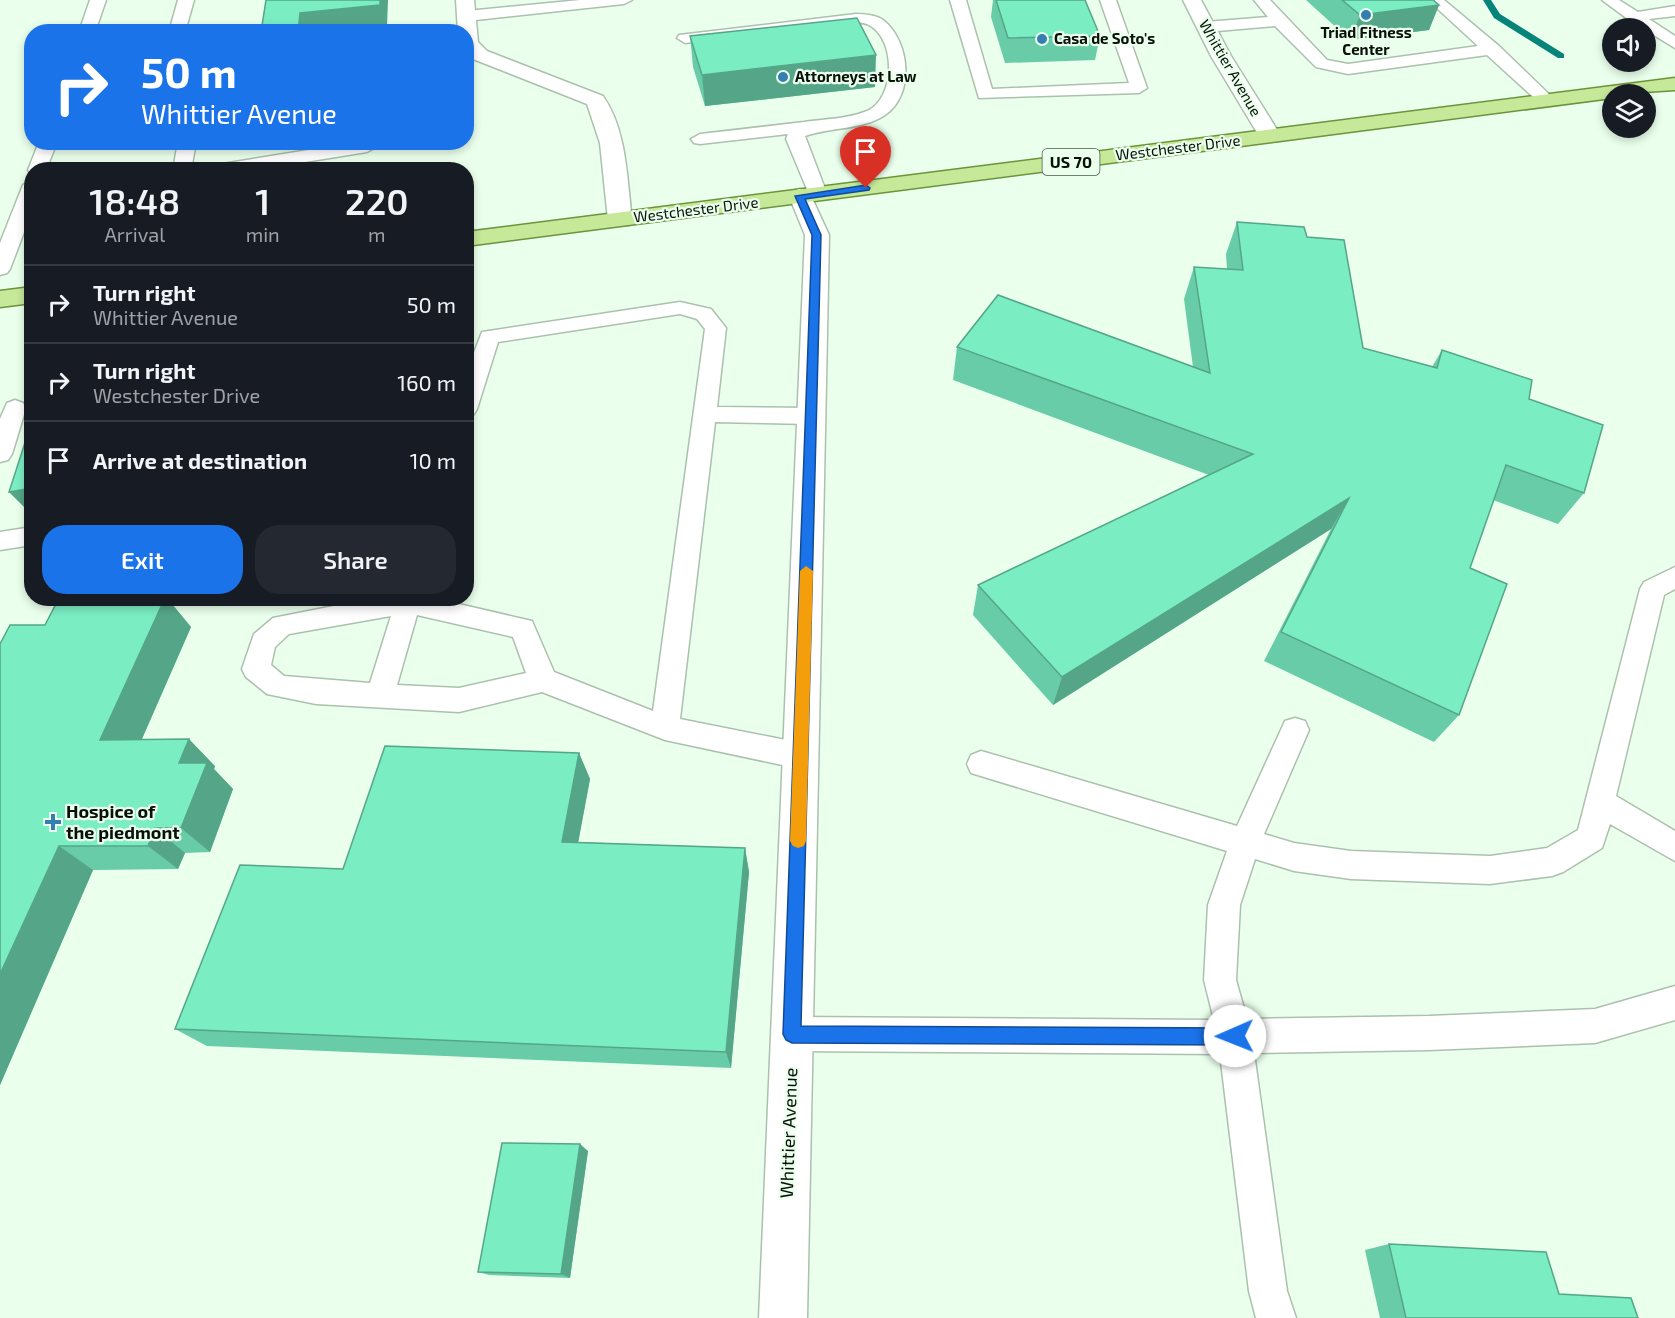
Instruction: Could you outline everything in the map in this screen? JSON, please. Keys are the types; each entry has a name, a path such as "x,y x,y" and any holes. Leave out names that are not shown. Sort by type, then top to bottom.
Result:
{"main road":[{"name":"Westchester Drive","path":"474,238 1675,84"},
{"path":"0,299 24,296"}],"street":[{"name":"Whittier Avenue","path":"1192,0 1270,136"},
{"path":"466,8 467,24"},
{"path":"474,57 596,100 603,114 612,156 620,220"},
{"name":"Whittier Avenue","path":"783,1318 817,235 809,195"}],"lane":[{"path":"90,24 98,0"},
{"path":"179,24 186,0"},
{"path":"466,8 624,0"},
{"path":"958,0 985,94 1139,88 1108,0"},
{"path":"1262,0 1279,21 1322,64 1348,69 1493,50"},
{"path":"1435,0 1548,101"},
{"path":"1609,0 1675,43"},
{"path":"1634,16 1675,11"},
{"path":"685,38 861,18 877,23 888,37 898,65 891,99 880,111 870,115 811,126 700,139"},
{"path":"1206,27 1279,21"},
{"path":"809,195 795,139 797,132 811,126"},
{"path":"269,162 347,150"},
{"path":"0,269 24,206"},
{"path":"474,385 489,337 680,308 704,314 716,328 665,728"},
{"path":"0,454 16,408"},
{"path":"706,414 811,416"},
{"path":"0,541 24,537"},
{"path":"981,764 1294,857 1351,865 1490,870 1552,862 1592,838 1653,589 1675,577"},
{"path":"383,606 282,626 263,642 256,669 277,686 316,692 459,700 543,680 665,728 801,756"},
{"path":"380,696 407,606"},
{"path":"429,606 523,629 543,680"},
{"path":"1276,1318 1268,1291 1235,1036 1220,980 1224,905 1245,843 1295,730"},
{"path":"1601,803 1675,847"},
{"path":"792,1034 1235,1036 1429,1033 1595,1026 1675,1003"}],"building":[{"path":"266,0 380,0 380,5 300,13 299,24 262,24"},
{"path":"996,0 1085,0 1100,36 1008,38"},
{"path":"1342,0 1433,0 1439,5 1360,15"},
{"path":"857,18 876,55 702,75 690,36"},
{"path":"1237,222 1304,227 1307,237 1344,240 1363,348 1437,368 1442,350 1532,380 1529,399 1603,425 1584,493 1506,465 1470,568 1507,584 1459,715 1281,632 1349,498 1062,677 978,585 1253,454 957,347 998,295 1210,373 1194,267 1243,270"},
{"path":"24,446 24,489 9,492"},
{"path":"55,606 161,606 100,740 189,739 179,763 207,763 181,828 155,828 148,846 59,846 0,974 0,644 10,625 45,625"},
{"path":"385,746 579,753 562,842 745,848 726,1052 175,1029 240,865 343,869"},
{"path":"502,1143 580,1144 561,1274 478,1272"},
{"path":"1389,1244 1546,1252 1559,1294 1631,1298 1638,1318 1406,1318"}],"waterway":[{"path":"1487,0 1497,16 1561,56"}],"slow traffic":[{"path":"798,841 806,571"}],"place":[{"name":"Triad Fitness Center","path":"1366,15"},
{"name":"Casa de Soto's","path":"1042,39"},
{"name":"Attorneys at Law","path":"783,77"},
{"name":"Hospice of the piedmont","path":"53,822"}],"route":[{"path":"866,188 800,196 817,235 792,1034 1143,1038 1235,1036"}]}
